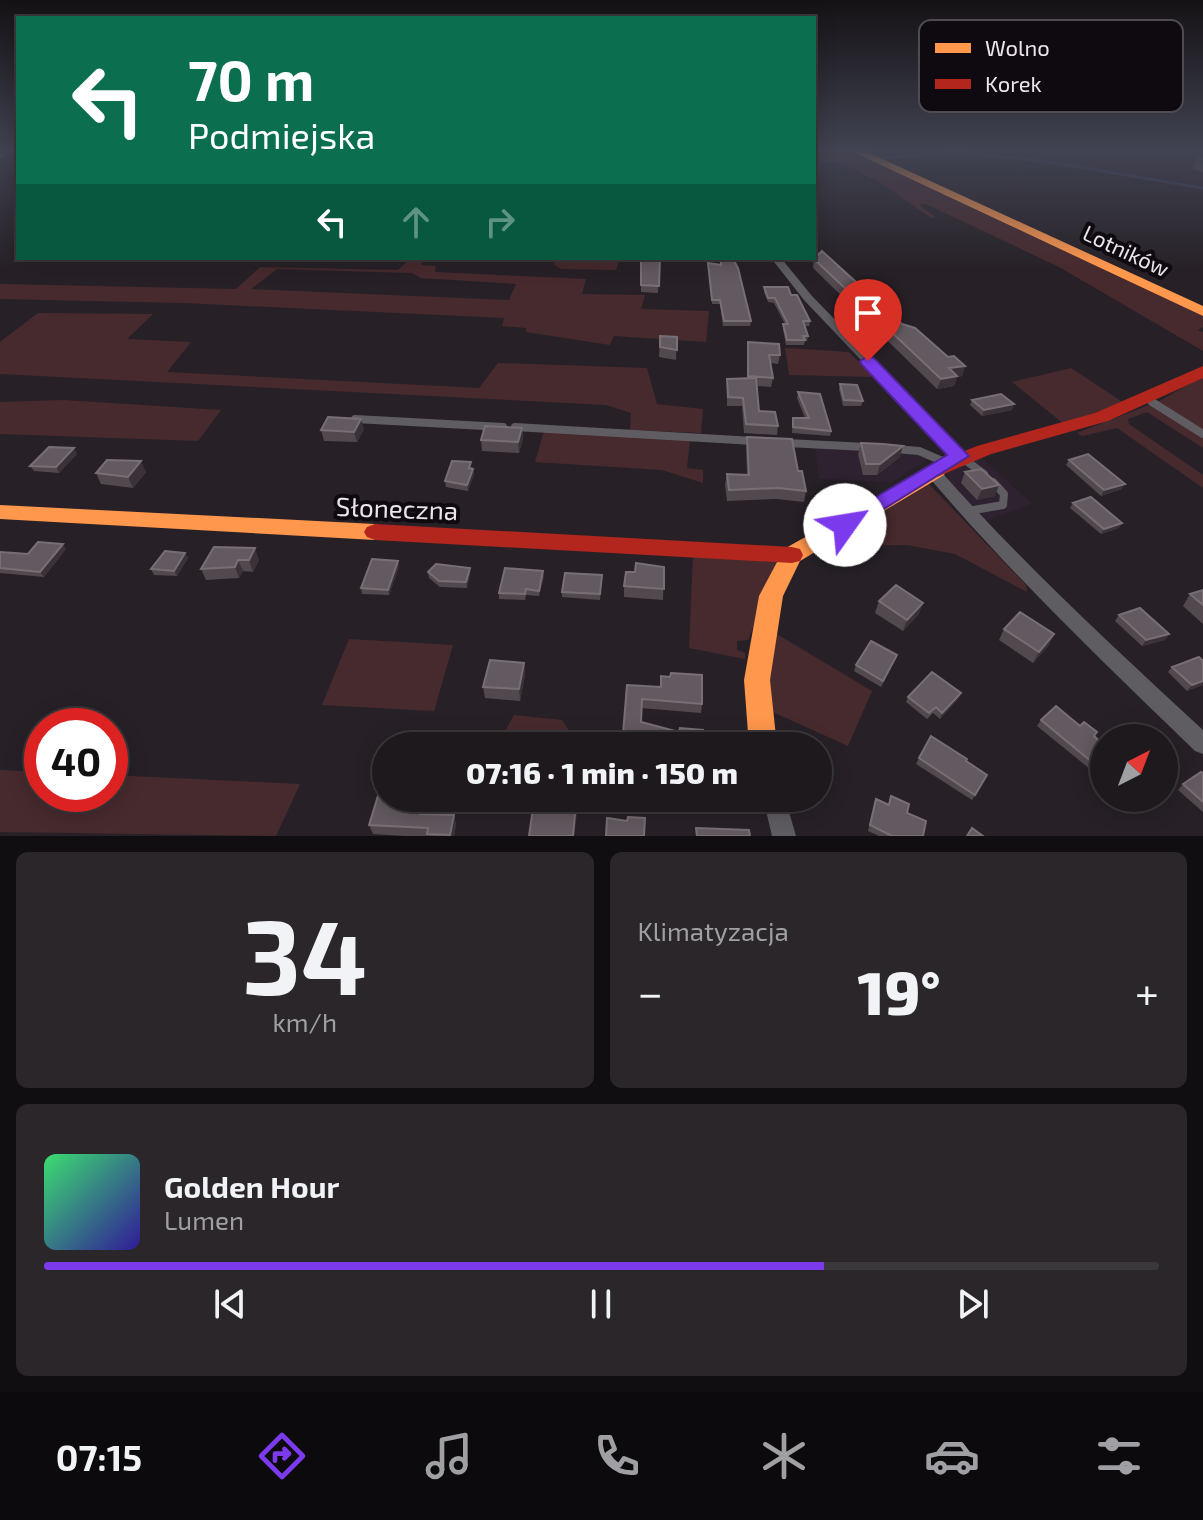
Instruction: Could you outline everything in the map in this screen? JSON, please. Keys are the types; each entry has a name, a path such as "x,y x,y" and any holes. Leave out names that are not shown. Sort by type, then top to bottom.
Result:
{"street":[{"name":"Lotników","path":"940,190 1203,312"},
{"path":"778,260 946,463 966,512 1052,601 1203,744"},
{"path":"762,732 757,680 771,596 792,555 946,463 1066,429 1148,400 1203,371"},
{"name":"Słoneczna","path":"0,512 357,533 678,546 792,555"},
{"path":"778,812 784,836"}],"lane":[{"path":"1148,400 1203,434"},
{"path":"349,418 919,451 1004,494 1003,505 966,512"}],"shaded area":[{"path":"891,190 933,190 1203,316 1203,327 1198,330 1203,332 1203,351 1059,267 926,204 919,205 936,217 931,218"},
{"path":"409,260 424,260 421,265 436,266 435,272 586,279 582,294 645,295 641,309 709,311 706,342 614,336 610,345 502,326 504,318 184,303 0,299 0,284 236,289 260,267 398,270","holes":["277,269 412,273 421,278 516,284 509,300 251,289"]},
{"path":"558,260 619,260 616,270 561,269 553,264"},
{"path":"38,313 153,314 127,339 191,342 167,372 479,388 498,363 647,368 657,404 703,409 701,433 630,430 631,413 606,405 0,374 0,342"},
{"path":"785,348 849,352 874,377 789,375"},
{"path":"1071,368 1124,403 1064,424 1012,382"},
{"path":"1203,376 1203,432 1158,402"},
{"path":"64,400 221,410 198,441 0,434 0,402"},
{"path":"1149,405 1203,437 1203,448 1147,412 1128,419 1129,424 1203,475 1203,488 1117,428 1082,436 1077,433"},
{"path":"544,431 690,439 687,468 703,470 703,483 662,470 535,462"},
{"path":"815,447 918,453 931,457 892,482 819,479"},
{"path":"981,457 1032,504 984,521 949,484 948,474 959,463"},
{"path":"925,480 1026,585 1027,592 955,554 907,545 838,546 833,541"},
{"path":"693,554 776,559 779,563 748,640 737,641 737,650 745,653 745,659 689,648"},
{"path":"775,633 872,691 848,746 832,739 832,732 817,732 766,709"},
{"path":"349,639 453,645 434,711 322,705"},
{"path":"514,715 562,720 570,732 505,732"},
{"path":"0,770 24,771 24,812 128,812 128,776 300,784 276,836 0,832"}],"building":[{"path":"822,251 902,324 915,328 948,357 954,356 965,366 949,368 957,376 941,379 815,260"},
{"path":"641,260 660,260 659,286 641,285"},
{"path":"721,260 734,260 738,268 751,321 724,321 720,300 712,300 708,263 721,265"},
{"path":"764,287 788,287 791,295 797,295 810,321 803,321 808,336 803,336 805,340 787,340 783,324 788,324 775,298 768,298"},
{"path":"660,336 677,337 677,350 660,347"},
{"path":"748,342 779,344 780,355 769,355 773,378 748,376"},
{"path":"756,378 759,411 775,412 778,426 746,424 743,398 728,397 727,379"},
{"path":"840,384 857,385 863,401 844,400"},
{"path":"798,392 820,394 831,431 793,427 793,418 809,418"},
{"path":"1001,394 1014,404 984,410 972,400"},
{"path":"328,417 361,419 354,432 321,430"},
{"path":"485,426 522,428 518,442 481,440"},
{"path":"747,437 792,439 798,471 802,471 806,491 779,488 729,490 727,474 749,475"},
{"path":"861,443 903,446 880,464 866,464"},
{"path":"49,447 74,448 56,467 30,466"},
{"path":"1088,454 1125,484 1104,490 1069,460"},
{"path":"107,460 141,461 128,477 96,473"},
{"path":"452,461 471,462 469,468 473,469 467,485 445,481"},
{"path":"981,469 999,485 982,489 965,472"},
{"path":"1091,497 1122,523 1104,529 1073,503"},
{"path":"38,542 63,544 40,572 0,568 0,552 28,554"},
{"path":"214,547 255,548 249,560 238,560 235,567 201,569"},
{"path":"165,551 185,553 174,571 151,569"},
{"path":"372,559 398,561 388,590 361,588"},
{"path":"636,563 664,567 664,589 624,586 626,572 635,572"},
{"path":"436,564 470,568 466,582 439,581 428,572"},
{"path":"505,568 543,571 539,591 526,589 525,594 499,593"},
{"path":"565,573 602,575 600,594 562,592"},
{"path":"896,585 923,603 907,620 879,601"},
{"path":"1203,590 1203,605 1190,594"},
{"path":"1140,608 1169,634 1146,640 1119,615"},
{"path":"1020,612 1054,634 1039,652 1004,629"},
{"path":"871,641 897,655 883,681 856,665"},
{"path":"1199,657 1203,661 1203,681 1192,685 1172,667"},
{"path":"490,660 524,663 519,689 483,687"},
{"path":"932,672 961,693 942,713 936,707 929,713 908,697"},
{"path":"671,673 702,675 702,704 642,699 641,722 679,732 623,732 627,685 661,687 661,676 670,677"},
{"path":"1056,706 1080,726 1084,722 1090,727 1090,760 1041,720"},
{"path":"680,728 703,732 679,732"},
{"path":"931,736 987,775 975,795 919,758"},
{"path":"1203,773 1203,802 1183,784"},
{"path":"891,796 909,804 907,813 926,821 923,836 892,836 870,825 876,799 889,805"},
{"path":"373,812 454,815 450,835 427,834 428,828 369,825"},
{"path":"532,812 575,812 573,836 529,836"},
{"path":"628,817 645,818 644,836 606,836 607,818 627,821"},
{"path":"696,828 749,830 750,836 697,836"},
{"path":"972,828 983,836 967,836"}],"traffic: slow":[{"path":"940,190 1203,312"},
{"path":"762,732 757,680 771,596 792,555 937,470"},
{"path":"0,512 375,532"}],"traffic: jam":[{"path":"937,470 968,455 1101,417 1203,371"},
{"path":"375,532 792,555"}],"route":[{"path":"845,525 960,456 868,361"}]}
